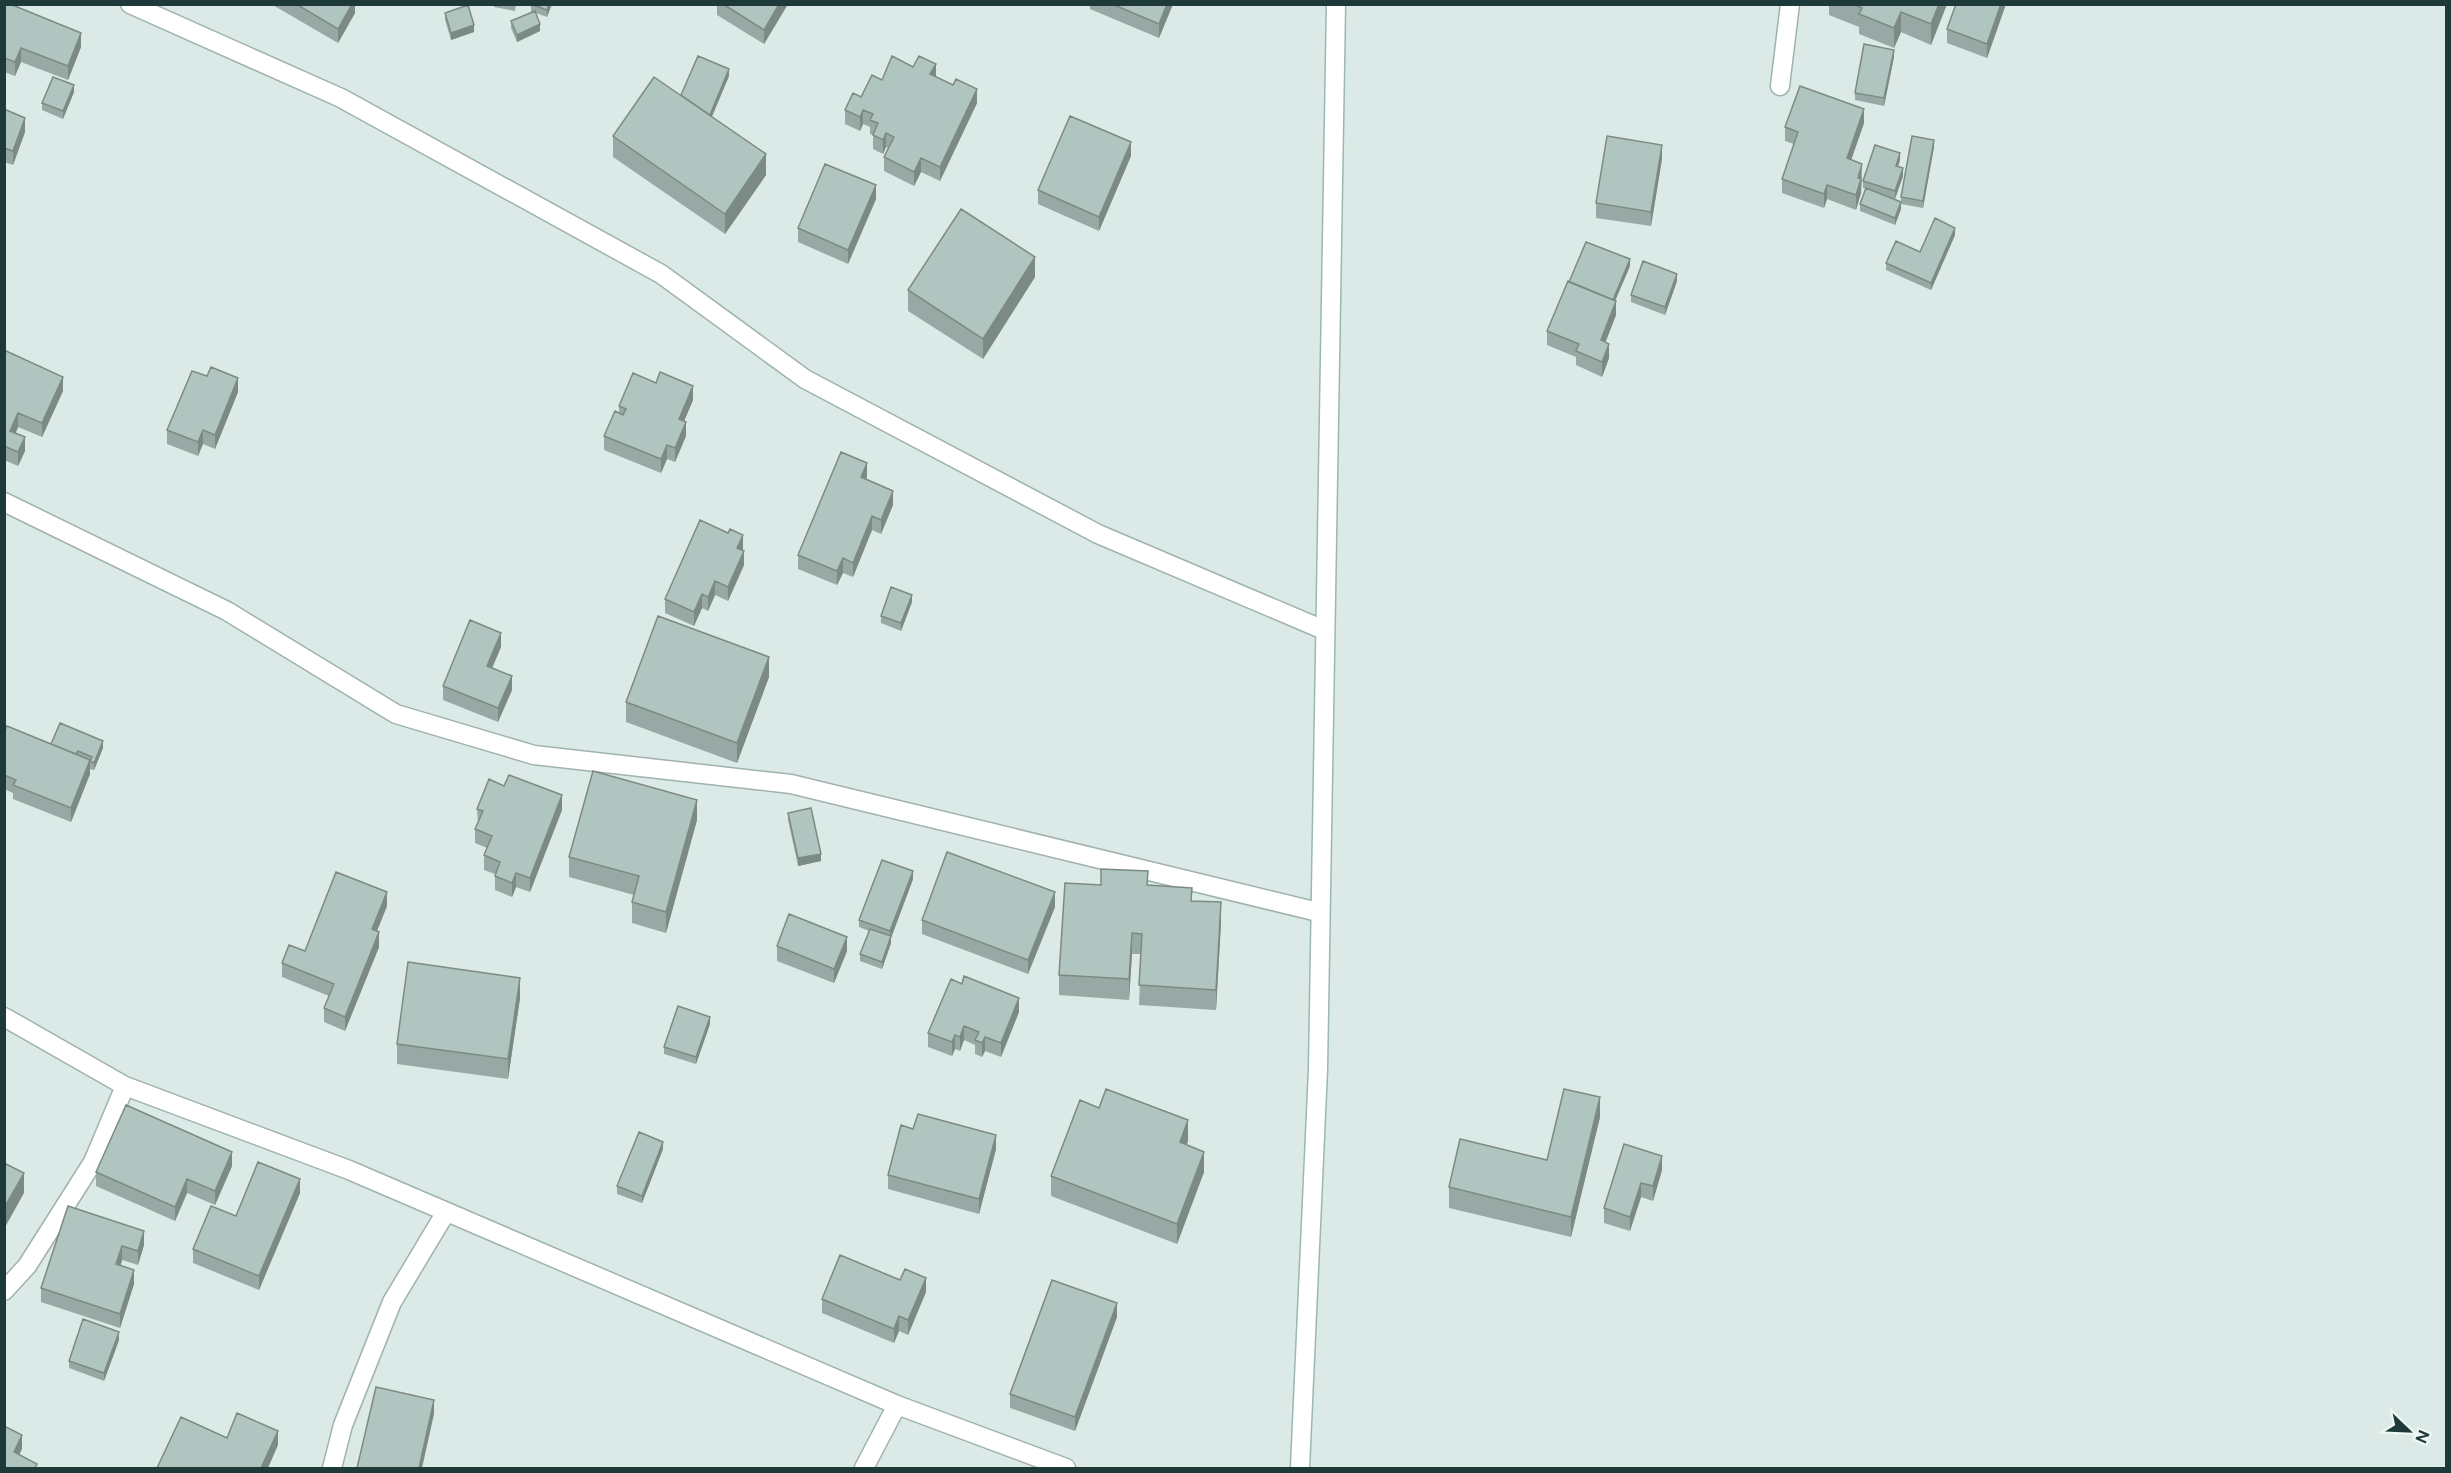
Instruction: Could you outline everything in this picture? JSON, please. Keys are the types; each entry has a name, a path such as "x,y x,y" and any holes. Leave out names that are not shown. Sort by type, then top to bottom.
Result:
{"street":[{"path":"130,4 341,98 661,274 805,379 1088,528 1324,630"},
{"path":"1300,1468 1318,1069 1318,912 1336,4"},
{"path":"1780,86 1790,4"},
{"path":"4,502 227,611 396,714 534,755 791,784 1318,912"},
{"path":"4,1017 125,1086 349,1170 897,1405 1066,1468"},
{"path":"4,1291 27,1266 93,1162 125,1086"},
{"path":"332,1468 343,1425 392,1302 446,1212"},
{"path":"864,1468 897,1405"}],"building":[{"path":"4,4 10,4 81,33 68,66 21,48 15,62 4,58"},
{"path":"296,4 352,4 338,29"},
{"path":"531,4 549,4 547,10"},
{"path":"723,4 779,4 764,30"},
{"path":"1112,4 1167,4 1159,24"},
{"path":"1854,4 1939,4 1931,24 1901,12 1894,28 1859,14 1862,8"},
{"path":"1956,4 2001,4 1987,44 1947,29"},
{"path":"468,5 474,25 451,33 445,13"},
{"path":"535,11 540,24 517,35 511,21"},
{"path":"1864,44 1894,50 1884,98 1855,93"},
{"path":"698,56 729,69 710,115 681,95"},
{"path":"892,56 913,67 919,56 936,64 930,74 953,85 956,79 977,89 940,167 921,158 914,172 884,157 894,137 886,133 883,140 873,135 878,123 870,120 873,114 863,110 860,117 845,110 853,93 861,97 872,75 882,80"},
{"path":"53,77 74,85 63,111 42,103"},
{"path":"654,77 766,154 725,214 613,136"},
{"path":"1800,86 1864,109 1847,158 1862,164 1858,178 1861,179 1856,195 1827,185 1824,194 1782,179 1798,132 1785,127"},
{"path":"4,109 25,118 13,151 4,148"},
{"path":"1070,116 1131,142 1099,217 1038,190"},
{"path":"1607,136 1662,145 1651,212 1596,203"},
{"path":"1912,136 1934,140 1923,201 1901,197"},
{"path":"1875,145 1900,153 1896,166 1903,168 1895,191 1863,181"},
{"path":"825,164 876,185 848,250 798,228"},
{"path":"1866,188 1901,202 1895,218 1860,204"},
{"path":"961,209 1035,257 983,339 908,290"},
{"path":"1935,218 1955,228 1931,283 1886,263 1896,241 1920,252"},
{"path":"1586,242 1630,259 1613,300 1569,282"},
{"path":"1643,261 1677,274 1665,307 1631,295"},
{"path":"1568,281 1616,301 1601,340 1609,344 1602,362 1576,351 1579,344 1547,331"},
{"path":"4,350 63,377 42,423 18,413 10,431 25,437 18,452 4,446"},
{"path":"211,367 238,378 215,435 203,430 198,442 167,430 192,371 207,376"},
{"path":"660,372 693,386 679,419 686,422 675,448 667,445 661,459 604,436 615,411 623,415 626,409 619,406 633,373 656,383"},
{"path":"841,452 867,463 861,477 893,491 881,520 872,516 853,563 843,558 837,571 798,555"},
{"path":"700,520 728,533 730,529 743,535 737,548 744,551 728,587 715,581 708,597 702,594 694,612 665,599"},
{"path":"891,587 912,595 901,623 881,616"},
{"path":"658,616 769,657 737,743 626,702"},
{"path":"470,620 501,633 487,666 512,676 498,708 443,686"},
{"path":"60,723 103,741 94,763 90,761 92,757 78,751 76,754 51,744"},
{"path":"7,726 90,760 71,808 13,785 16,780 4,775 4,732"},
{"path":"593,771 697,800 666,912 632,902 639,876 569,857"},
{"path":"509,775 562,795 530,878 516,873 512,883 495,876 500,862 484,855 492,836 475,829 483,811 477,809 489,779 504,786"},
{"path":"811,808 821,854 798,858 788,813"},
{"path":"947,852 1055,892 1028,960 922,920"},
{"path":"882,860 913,871 890,931 859,920"},
{"path":"1101,869 1148,871 1147,885 1192,888 1191,901 1221,902 1216,990 1139,985 1142,934 1132,933 1129,979 1059,975 1065,883 1101,885"},
{"path":"336,872 387,892 372,929 379,932 345,1017 324,1008 334,984 282,963 289,945 305,951"},
{"path":"789,914 847,937 834,969 777,946"},
{"path":"870,929 891,936 882,962 860,954"},
{"path":"408,962 520,978 508,1059 397,1044"},
{"path":"964,976 1019,998 1001,1043 985,1037 982,1043 975,1040 979,1032 964,1026 960,1037 955,1035 952,1042 928,1033 951,979 962,984"},
{"path":"678,1006 710,1017 696,1057 664,1047"},
{"path":"1106,1089 1188,1120 1180,1142 1204,1152 1177,1224 1051,1176 1080,1100 1099,1108"},
{"path":"1564,1089 1600,1097 1571,1217 1449,1187 1460,1139 1547,1160"},
{"path":"126,1105 232,1152 215,1191 187,1179 175,1207 96,1172"},
{"path":"918,1114 996,1135 979,1199 888,1175 901,1125 913,1129"},
{"path":"639,1132 663,1142 642,1196 617,1186"},
{"path":"1624,1144 1662,1156 1653,1186 1641,1183 1630,1217 1604,1208"},
{"path":"258,1162 300,1179 259,1276 193,1249 211,1206 236,1216"},
{"path":"4,1163 24,1173 4,1208"},
{"path":"68,1206 144,1231 138,1251 122,1246 116,1264 134,1270 120,1314 41,1288"},
{"path":"840,1255 900,1280 905,1269 926,1278 908,1320 899,1316 894,1329 822,1299"},
{"path":"1052,1280 1117,1303 1075,1417 1010,1394"},
{"path":"83,1319 119,1332 104,1373 69,1361"},
{"path":"376,1387 434,1400 419,1468 357,1468"},
{"path":"237,1413 278,1431 261,1468 157,1468 181,1417 227,1438"},
{"path":"4,1426 22,1435 14,1452 37,1464 35,1468 4,1468"}]}
